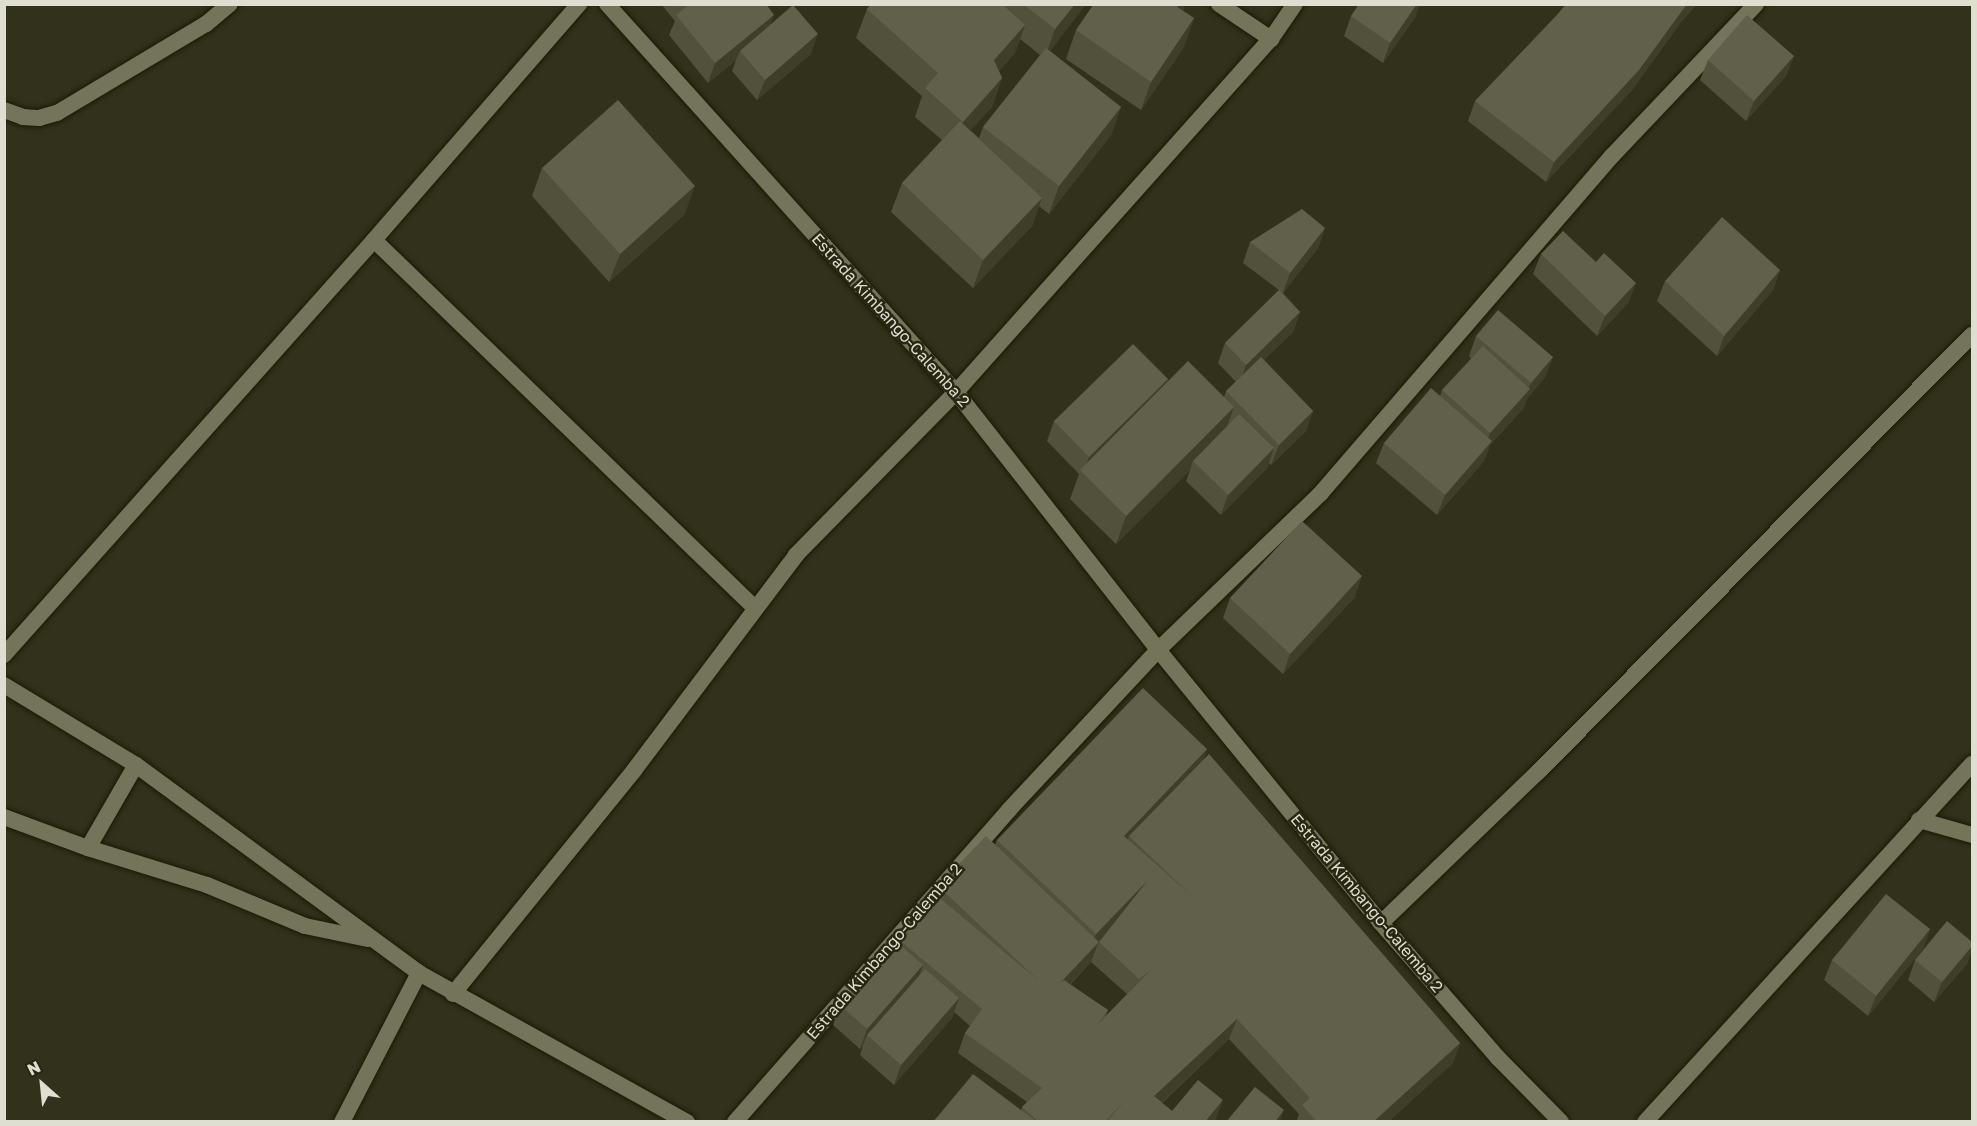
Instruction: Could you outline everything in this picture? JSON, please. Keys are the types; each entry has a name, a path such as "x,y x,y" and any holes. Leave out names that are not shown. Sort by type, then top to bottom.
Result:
{"street":[{"path":"4,111 23,117 39,118 57,113 206,24 230,4"},
{"path":"4,655 374,240 579,4"},
{"name":"Estrada Kimbango-Calemba 2","path":"607,4 956,392 1158,650 1381,923 1497,1058 1561,1122"},
{"path":"1220,4 1271,39"},
{"path":"453,994 635,769 796,555 956,392 1271,39 1295,4"},
{"path":"1158,650 1321,493 1612,156 1756,4"},
{"path":"374,240 755,608"},
{"path":"1381,923 1547,764 1972,335"},
{"name":"Estrada Kimbango-Calemba 2","path":"735,1122 1009,810 1158,650"},
{"path":"4,685 135,765 419,973 453,994 687,1122"},
{"path":"1645,1122 1972,764"},
{"path":"88,848 135,765"},
{"path":"4,817 88,848 207,885 305,926 375,940"},
{"path":"1919,820 1972,835"},
{"path":"342,1122 419,973"}],"building":[{"path":"690,4 766,4 774,15 715,63 676,15"},
{"path":"871,4 1002,4 1025,25 994,60 1002,78 963,122 925,88 938,73 867,9"},
{"path":"1023,4 1075,4 1055,29"},
{"path":"1094,4 1179,4 1177,7 1194,18 1151,82 1076,30"},
{"path":"1359,4 1417,4 1390,43 1351,16"},
{"path":"1566,4 1687,4 1639,70 1554,162 1475,101"},
{"path":"793,5 818,34 765,80 740,51"},
{"path":"1747,15 1794,56 1754,101 1708,60"},
{"path":"1046,48 1121,107 1059,186 983,127"},
{"path":"618,100 695,186 620,254 542,168"},
{"path":"960,121 1042,198 983,260 902,183"},
{"path":"1302,209 1325,228 1290,273 1250,242"},
{"path":"1722,217 1780,270 1724,336 1665,281"},
{"path":"1563,231 1596,262 1604,253 1636,283 1605,316 1541,254"},
{"path":"1279,290 1300,312 1246,365 1225,343"},
{"path":"1498,310 1553,357 1531,383 1476,336"},
{"path":"1133,344 1168,379 1089,457 1054,421"},
{"path":"1483,346 1530,389 1490,433 1442,390"},
{"path":"1261,357 1313,411 1279,445 1226,391"},
{"path":"1188,361 1234,407 1126,516 1080,470"},
{"path":"1431,388 1492,441 1445,495 1384,443"},
{"path":"1239,414 1274,448 1228,495 1193,461"},
{"path":"1302,521 1362,576 1290,654 1230,598"},
{"path":"1143,688 1207,749 1124,836 1191,895 1129,836 1209,754 1460,1043 1373,1122 1317,1122 1302,1105 1310,1098 1237,1019 1154,1096 1172,1111 1198,1080 1223,1100 1205,1122 1107,1122 1125,1100 1105,1122 1039,1122 1022,1107 1042,1088 965,1033 982,1009 898,939 935,894 1039,981 938,886 986,836 1099,942 1148,880 1096,934 997,840","holes":["1099,942 1139,979 1152,969 1096,1026 1108,1010 1064,980 1060,983"]},
{"path":"1886,894 1930,929 1876,996 1832,960"},
{"path":"1947,921 1972,942 1972,946 1942,982 1915,960"},
{"path":"896,941 923,965 867,1029 840,1005"},
{"path":"925,969 959,998 901,1065 867,1035"},
{"path":"973,1074 1037,1122 933,1122"},
{"path":"1255,1087 1284,1110 1275,1122 1226,1122"}]}
